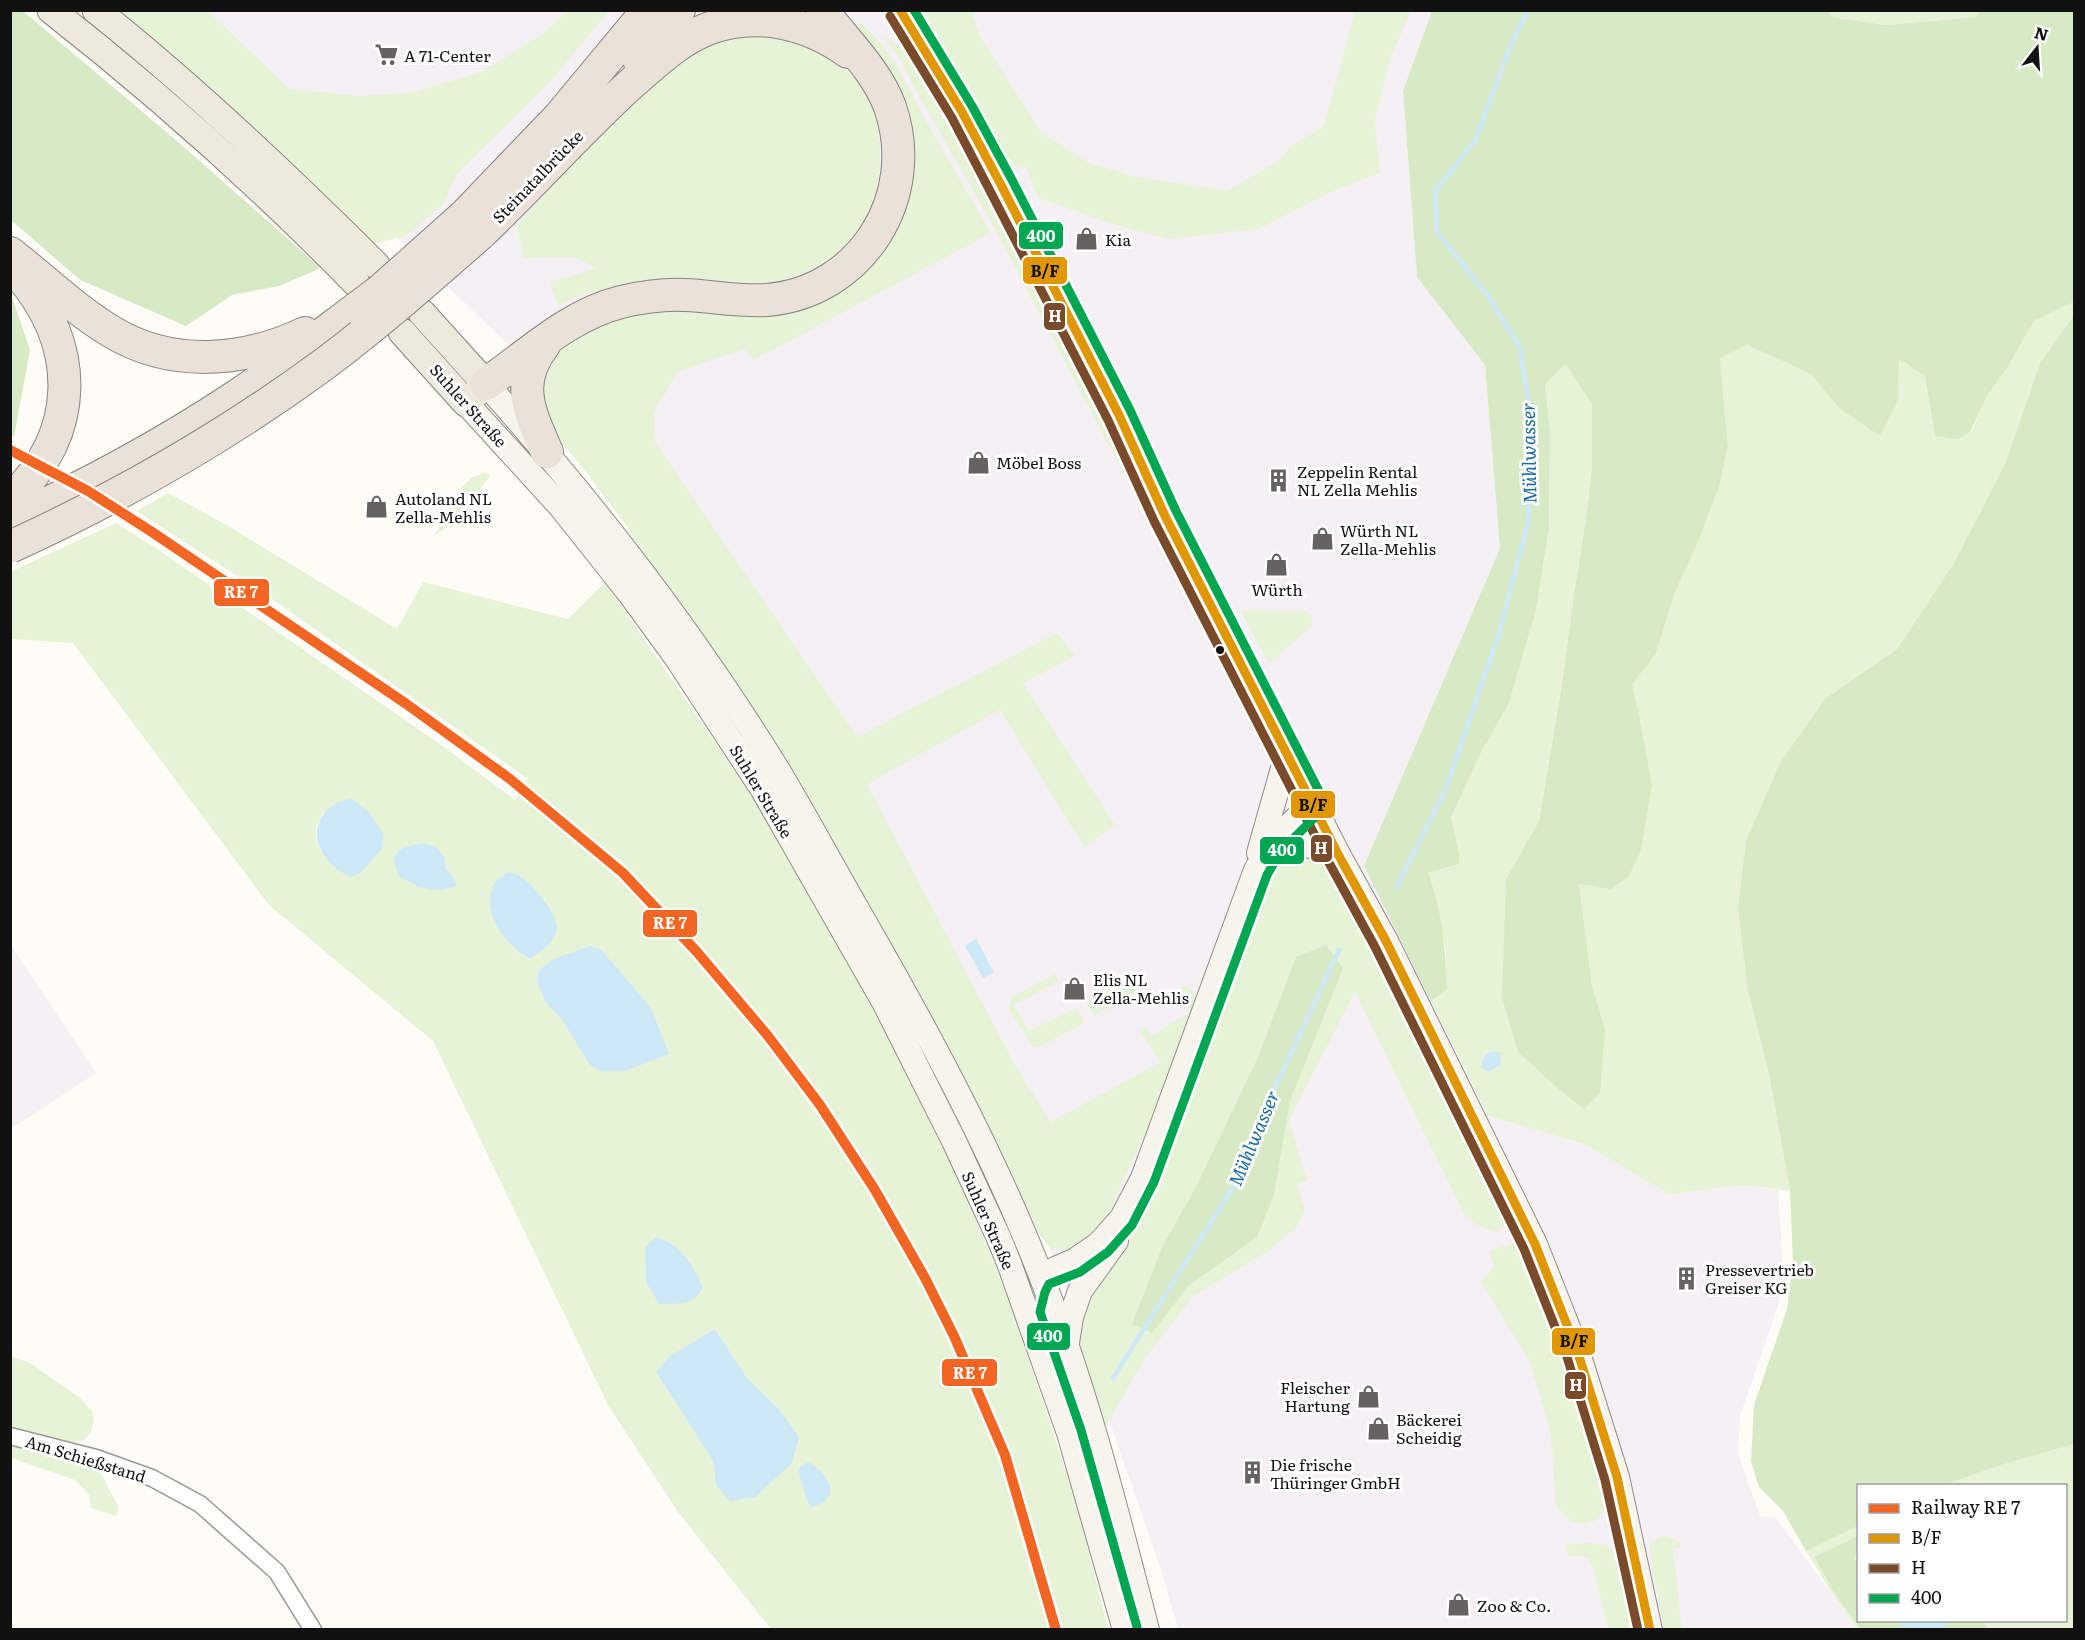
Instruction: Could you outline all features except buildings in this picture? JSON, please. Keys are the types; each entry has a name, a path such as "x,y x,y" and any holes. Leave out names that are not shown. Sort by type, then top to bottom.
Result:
{"highway":[{"path":"10,547 72,519 161,471 252,414 346,347 410,295 472,225 648,10"},
{"path":"594,117 679,10"},
{"path":"476,393 582,316 644,297 683,295 766,300 809,290 849,265 871,242 892,201 898,168 899,141 889,106 874,77 822,10"},
{"path":"594,117 660,58 687,39 708,28 728,22 767,20 811,31 838,44 853,55 874,77"},
{"name":"Steinatalbrücke","path":"472,225 594,117"},
{"path":"10,264 32,289 122,337 158,351 193,357 236,356 265,349 363,285 381,290 472,225"},
{"path":"10,253 53,300 51,320 61,351 64,378 62,407 56,433 36,473 10,500"},
{"path":"10,521 60,497 168,438 234,397 363,285"},
{"path":"547,452 529,408 526,382 532,362 548,339"}],"main road":[{"path":"51,10 188,123 363,285"},
{"path":"96,10 248,139 307,195 363,285"},
{"name":"Suhler Straße","path":"422,313 476,393"},
{"name":"Suhler Straße","path":"402,332 476,393"}],"street":[{"path":"900,10 962,112 1000,183 1119,415 1165,516 1339,856 1386,941 1535,1244 1578,1353 1617,1477 1650,1629"},
{"name":"Suhler Straße","path":"476,393 547,452 631,556 684,629 779,773 920,1020 995,1168 1066,1346 1095,1430 1147,1629"},
{"name":"Suhler Straße","path":"476,393 676,657 763,790 884,1002 959,1152 1009,1263 1069,1433 1125,1629"},
{"path":"1250,886 1287,754"},
{"path":"1268,821 1283,805 1312,803"},
{"path":"1066,1346 1080,1291 1116,1242 1122,1218 1143,1178 1261,859 1271,844 1312,803"},
{"path":"1250,886 1264,860 1274,850 1289,843 1304,844 1339,856"},
{"path":"1027,1312 1040,1284 1088,1253 1122,1218"},
{"path":"1009,1263 1016,1275 1057,1291 1073,1288 1091,1276"},
{"name":"Am Schießstand","path":"10,1436 96,1458 152,1478 200,1504 277,1572 313,1629"}],"shaded area":[{"path":"151,11 1432,11 1403,91 1417,277 1485,365 1500,548 1365,866 1488,1116 1584,1144 1668,1194 1745,1185 1778,1190 1783,1263 1779,1303 1740,1416 1738,1453 1760,1516 1776,1518 1857,1629 1178,1629 1162,1573 963,997 582,416 202,49"},
{"path":"11,945 96,1073 10,1129"}],"green space":[{"path":"11,10 23,11 177,141 321,268 279,286 232,295 186,326 80,280 11,220"},
{"path":"117,11 208,11 290,89 358,96 411,93 482,72 541,35 568,11 609,11 550,82 457,174 443,205 405,236 369,245"},
{"path":"922,11 972,11 979,35 1042,133 1089,163 1133,176 1227,191 1279,161 1290,147 1324,126 1355,11 1411,11 1391,57 1375,120 1380,173 1335,190 1258,229 1169,239 1122,227 1038,198 1026,168 1007,166 922,18"},
{"path":"1432,11 1828,11 1832,17 1886,25 1976,17 1980,11 2074,11 2074,302 2034,321 2009,365 1989,393 1970,432 1958,439 1935,436 1925,376 1899,359 1898,400 1880,436 1839,408 1811,374 1747,345 1720,358 1728,447 1719,487 1696,547 1675,592 1656,653 1632,685 1652,784 1641,850 1629,876 1611,889 1579,884 1592,985 1605,1029 1600,1093 1584,1109 1518,1052 1502,998 1506,879 1539,821 1562,684 1592,468 1592,405 1566,364 1545,384 1550,431 1549,529 1536,610 1509,703 1482,751 1451,817 1459,853 1459,864 1428,873 1437,901 1442,931 1447,990 1431,1001 1364,866 1500,548 1485,365 1417,277 1403,91"},
{"path":"1828,11 1980,11 1976,17 1886,25 1832,17"},
{"path":"861,23 881,43 896,64 991,233 754,360 744,349 678,372 654,412 655,442 857,737 1057,633 1075,656 1023,683 1115,825 1084,847 1000,710 867,784 1016,1067 1051,1122 1161,1062 1139,1030 1145,1027 1153,1036 1190,1013 1180,994 1183,986 1192,989 1197,995 1198,998 1166,1089 1112,1208 1097,1234 1078,1248 1061,1250 1050,1248 1028,1221 627,526 575,458 544,425 538,367 585,327 665,306 772,310 906,204 853,28"},
{"path":"731,31 803,37 857,73 875,100 880,145 880,169 874,200 864,221 846,248 815,272 787,283 758,286 634,284 578,296 558,306 550,282 597,268 572,257 523,258 517,225 650,81 681,53"},
{"path":"886,37 923,63 1048,295 1138,482 1141,501 1125,476 990,220 901,60 885,39"},
{"path":"10,297 30,350 14,437 10,435"},
{"path":"2074,302 2074,315 2040,363 2005,464 1954,563 1897,649 1826,698 1748,991 1769,1074 1790,1191 1745,1185 1668,1194 1584,1144 1488,1116 1431,1001 1447,990 1446,951 1428,873 1459,864 1459,853 1451,817 1482,751 1509,703 1536,610 1549,529 1550,431 1545,384 1566,364 1592,405 1592,468 1562,684 1539,821 1506,879 1518,1052 1584,1109 1605,1029 1592,985 1579,884 1652,784 1631,685 1656,653 1675,592 1696,547 1719,487 1728,447 1720,358 1747,345 1811,374 1839,408 1898,400 1899,359 1925,376 1935,436 1971,432 1989,393 2009,365 2034,321"},
{"path":"2074,315 2074,1444 1998,1466 1947,1484 1857,1484 1857,1526 1806,1551 1783,1511 1759,1487 1751,1461 1754,1405 1787,1309 1793,1261 1790,1191 1769,1074 1748,991 1738,908 1746,841 1780,763 1826,698 1897,649 1954,563 2005,464 2040,363"},
{"path":"486,472 490,476 455,521 434,536 463,486 471,478"},
{"path":"168,493 230,527 397,629 423,582 568,619 605,582 752,796 873,1005 942,1142 1011,1305 1078,1508 1108,1629 771,1629 678,1512 608,1405 433,1041 269,905 73,643 11,639 10,572 116,523 440,744 515,800 528,779 268,596 137,511","holes":["323,813 377,825 383,833 371,858 362,869 351,876 338,869 322,852 316,837","421,843 445,858 446,869 414,883 399,877 394,856 402,848","516,874 545,900 538,953 529,959 507,940 496,925","601,949 639,998 668,1054 579,1047 562,1020 546,1003","645,1247 687,1257 703,1288 646,1282","715,1329 747,1378 777,1407 716,1485 713,1461 656,1372"]},
{"path":"1241,611 1305,611 1311,615 1313,625 1269,664"},
{"path":"1286,852 1317,858 1333,874 1402,990 1510,1210 1507,1222 1498,1232 1480,1227 1464,1214 1355,992 1289,1120 1307,1181 1297,1184 1305,1210 1297,1226 1270,1250 1193,1296 1146,1357 1105,1427 1078,1341 1080,1295 1272,863","holes":["1296,957 1343,968 1290,1101 1274,1195 1257,1237 1188,1286 1163,1245 1196,1187 1258,1057"]},
{"path":"1326,945 1343,968 1290,1101 1274,1195 1257,1237 1188,1286 1152,1333 1132,1324 1163,1245 1196,1187 1258,1057 1296,957"},
{"path":"1055,974 1059,981 1014,1005 1029,1031 1076,1008 1085,1022 1040,1047 1033,1047 1009,1009 1012,997"},
{"path":"1134,976 1139,991 1094,1016 1087,1002"},
{"path":"1515,1243 1524,1247 1568,1347 1599,1457 1607,1497 1603,1512 1594,1521 1583,1524 1571,1521 1560,1511 1555,1502 1549,1427 1529,1360 1481,1282 1494,1266 1488,1251"},
{"path":"1045,1312 1079,1415 1115,1552 1039,1315"},
{"path":"11,1356 30,1363 79,1397 92,1411 94,1421 91,1432 84,1440 54,1446 11,1436"},
{"path":"2074,1444 2074,1629 1857,1629 1806,1551 1857,1526 1857,1622 2067,1622 2067,1484 1947,1484 1998,1466"},
{"path":"11,1445 99,1470 118,1506 117,1516 91,1508 89,1495 75,1480 11,1458"},
{"path":"1663,1535 1678,1541 1682,1547 1673,1549 1682,1629 1664,1629 1650,1554 1650,1543"},
{"path":"1857,1536 1857,1550 1854,1558 1857,1563 1857,1622 1984,1622 1987,1629 1861,1629 1838,1598 1814,1557"},
{"path":"1587,1543 1608,1545 1615,1554 1629,1585 1639,1629 1608,1629 1593,1568 1588,1558 1579,1555 1569,1557 1565,1545"}],"water":[{"path":"352,799 368,811 383,833 382,849 360,873 351,877 324,856 317,836 322,816 336,803"},
{"path":"421,843 435,846 445,858 446,869 457,886 433,890 399,877 394,856 402,848"},
{"path":"507,873 522,877 535,890 548,906 556,922 556,934 530,959 504,937 492,916 491,893 495,882"},
{"path":"976,939 994,972 983,978 965,946"},
{"path":"590,946 601,949 651,1008 669,1054 625,1071 600,1071 590,1065 562,1020 546,1003 537,982 539,970 554,959"},
{"path":"1494,1051 1501,1053 1500,1065 1488,1072 1481,1067 1486,1055"},
{"path":"656,1237 680,1250 695,1271 703,1288 689,1301 679,1304 659,1304 646,1282 645,1247"},
{"path":"715,1329 747,1378 777,1407 799,1437 792,1463 755,1497 730,1501 716,1485 713,1461 656,1372 670,1356"},
{"path":"808,1462 822,1473 830,1486 827,1499 811,1507 806,1498 798,1469"},
{"path":"1896,1622 1949,1622 1943,1630 1906,1629"}],"waterway":[{"name":"Mühlwasser","path":"1397,886 1445,791 1498,637 1528,523 1531,420 1520,348 1489,297 1437,232 1435,191 1475,141 1511,44 1528,10"},
{"name":"Mühlwasser","path":"1113,1378 1240,1176 1273,1092 1339,950"}],"transit line":[{"name":"B/F","path":"900,10 962,112 1000,183 1119,415 1165,516 1339,856 1386,941 1535,1244 1578,1353 1617,1477 1650,1630"},
{"name":"400","path":"914,10 972,106 1011,178 1130,410 1176,511 1324,801 1321,811 1281,851 1267,875 1154,1182 1132,1225 1108,1252 1080,1272 1049,1284 1040,1312 1081,1430 1137,1627"},
{"name":"H","path":"890,16 952,118 1108,420 1154,521 1328,861 1375,947 1524,1249 1567,1357 1605,1480 1638,1630"},
{"path":"10,450 88,491 152,532 405,703 510,779 623,873 697,952 768,1036 820,1105 875,1190 925,1278 954,1336 1005,1455 1056,1630"}],"place":[{"name":"A 71-Center","path":"386,55"},
{"name":"Kia","path":"1087,239"},
{"name":"Möbel Boss","path":"978,462"},
{"name":"Zeppelin Rental NL Zella Mehlis","path":"1279,480"},
{"name":"Autoland NL Zella-Mehlis","path":"377,507"},
{"name":"Würth NL Zella-Mehlis","path":"1322,539"},
{"name":"Würth","path":"1277,564"},
{"name":"Elis NL Zella-Mehlis","path":"1075,988"},
{"name":"Pressevertrieb Greiser KG","path":"1687,1278"},
{"name":"Fleischer Hartung","path":"1368,1396"},
{"name":"Bäckerei Scheidig","path":"1378,1428"},
{"name":"Die frische Thüringer GmbH","path":"1252,1473"},
{"name":"Zoo & Co.","path":"1459,1605"}]}
